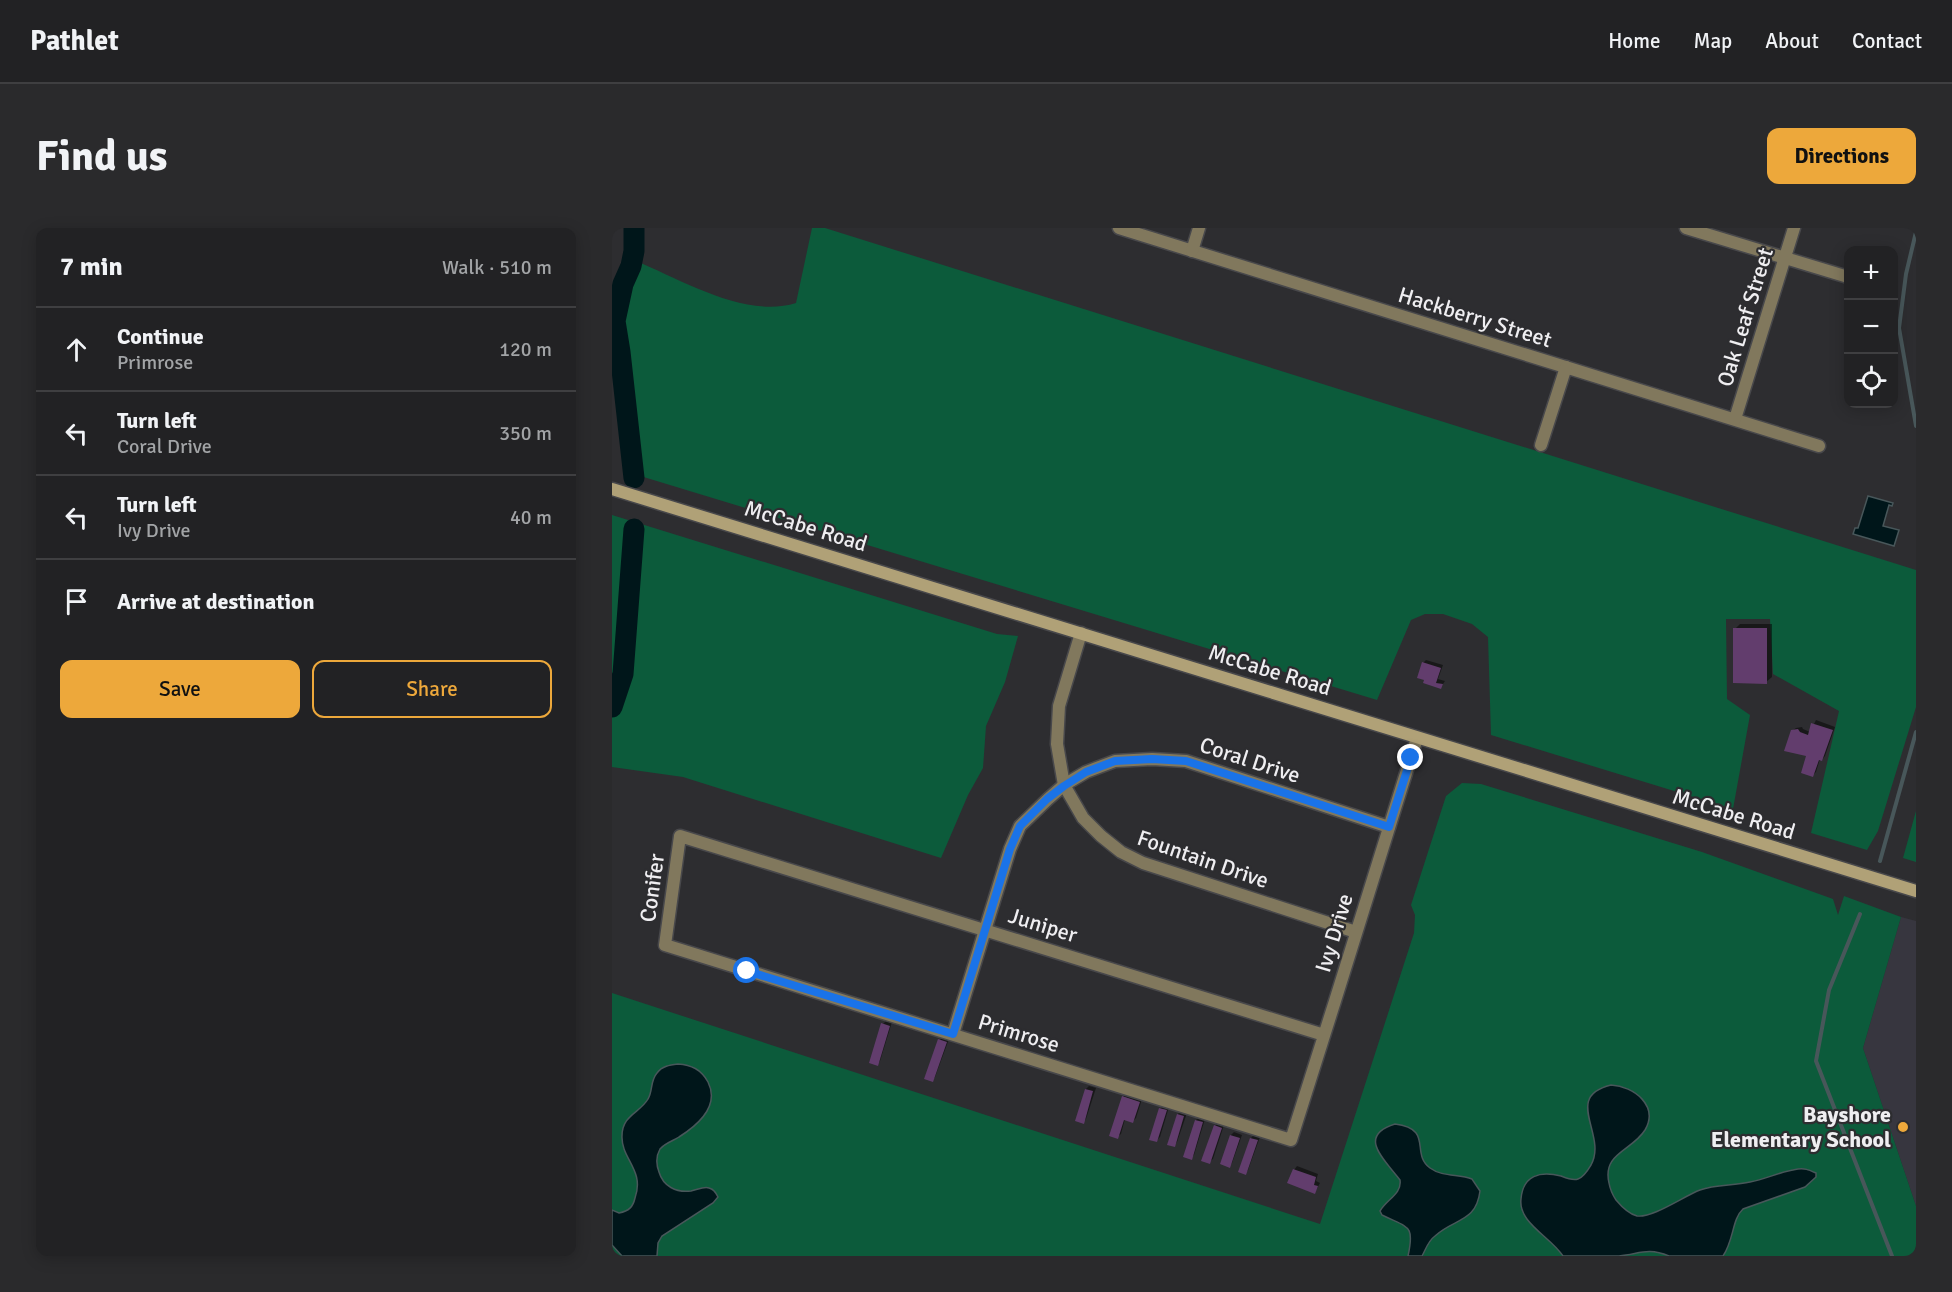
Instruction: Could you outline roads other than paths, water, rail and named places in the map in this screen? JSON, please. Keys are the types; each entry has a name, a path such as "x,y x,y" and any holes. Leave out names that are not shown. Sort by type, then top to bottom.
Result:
{"street":[{"name":"Hackberry Street","path":"1119,228 1820,446"},
{"path":"1192,251 1199,228"},
{"path":"1686,228 1844,277"},
{"name":"Oak Leaf Street","path":"1735,419 1794,228"},
{"path":"1541,445 1566,367"},
{"name":"McCabe Road","path":"612,489 1916,891"},
{"path":"1064,786 1057,744 1059,706 1081,633"},
{"name":"Ivy Drive","path":"1291,1140 1417,738"},
{"name":"Coral Drive","path":"953,1034 987,930 1010,849 1020,826 1047,799 1086,772 1115,761 1152,759 1186,761 1389,827"},
{"name":"Fountain Drive","path":"1064,786 1083,818 1101,836 1121,852 1143,863 1356,932"},
{"name":"Juniper","path":"681,836 1324,1035"},
{"name":"Conifer","path":"665,945 681,836"},
{"name":"Primrose","path":"665,945 1291,1140"}],"waterway":[{"path":"634,228 634,251 631,266 623,284 615,321 634,478"},
{"path":"1916,232 1906,274 1899,328 1916,426"},
{"path":"612,707 623,674 634,529"},
{"path":"1880,861 1916,732"},
{"path":"1860,914 1829,990 1816,1061 1892,1256"}],"place":[{"name":"Bayshore Elementary School","path":"1903,1127"}]}
